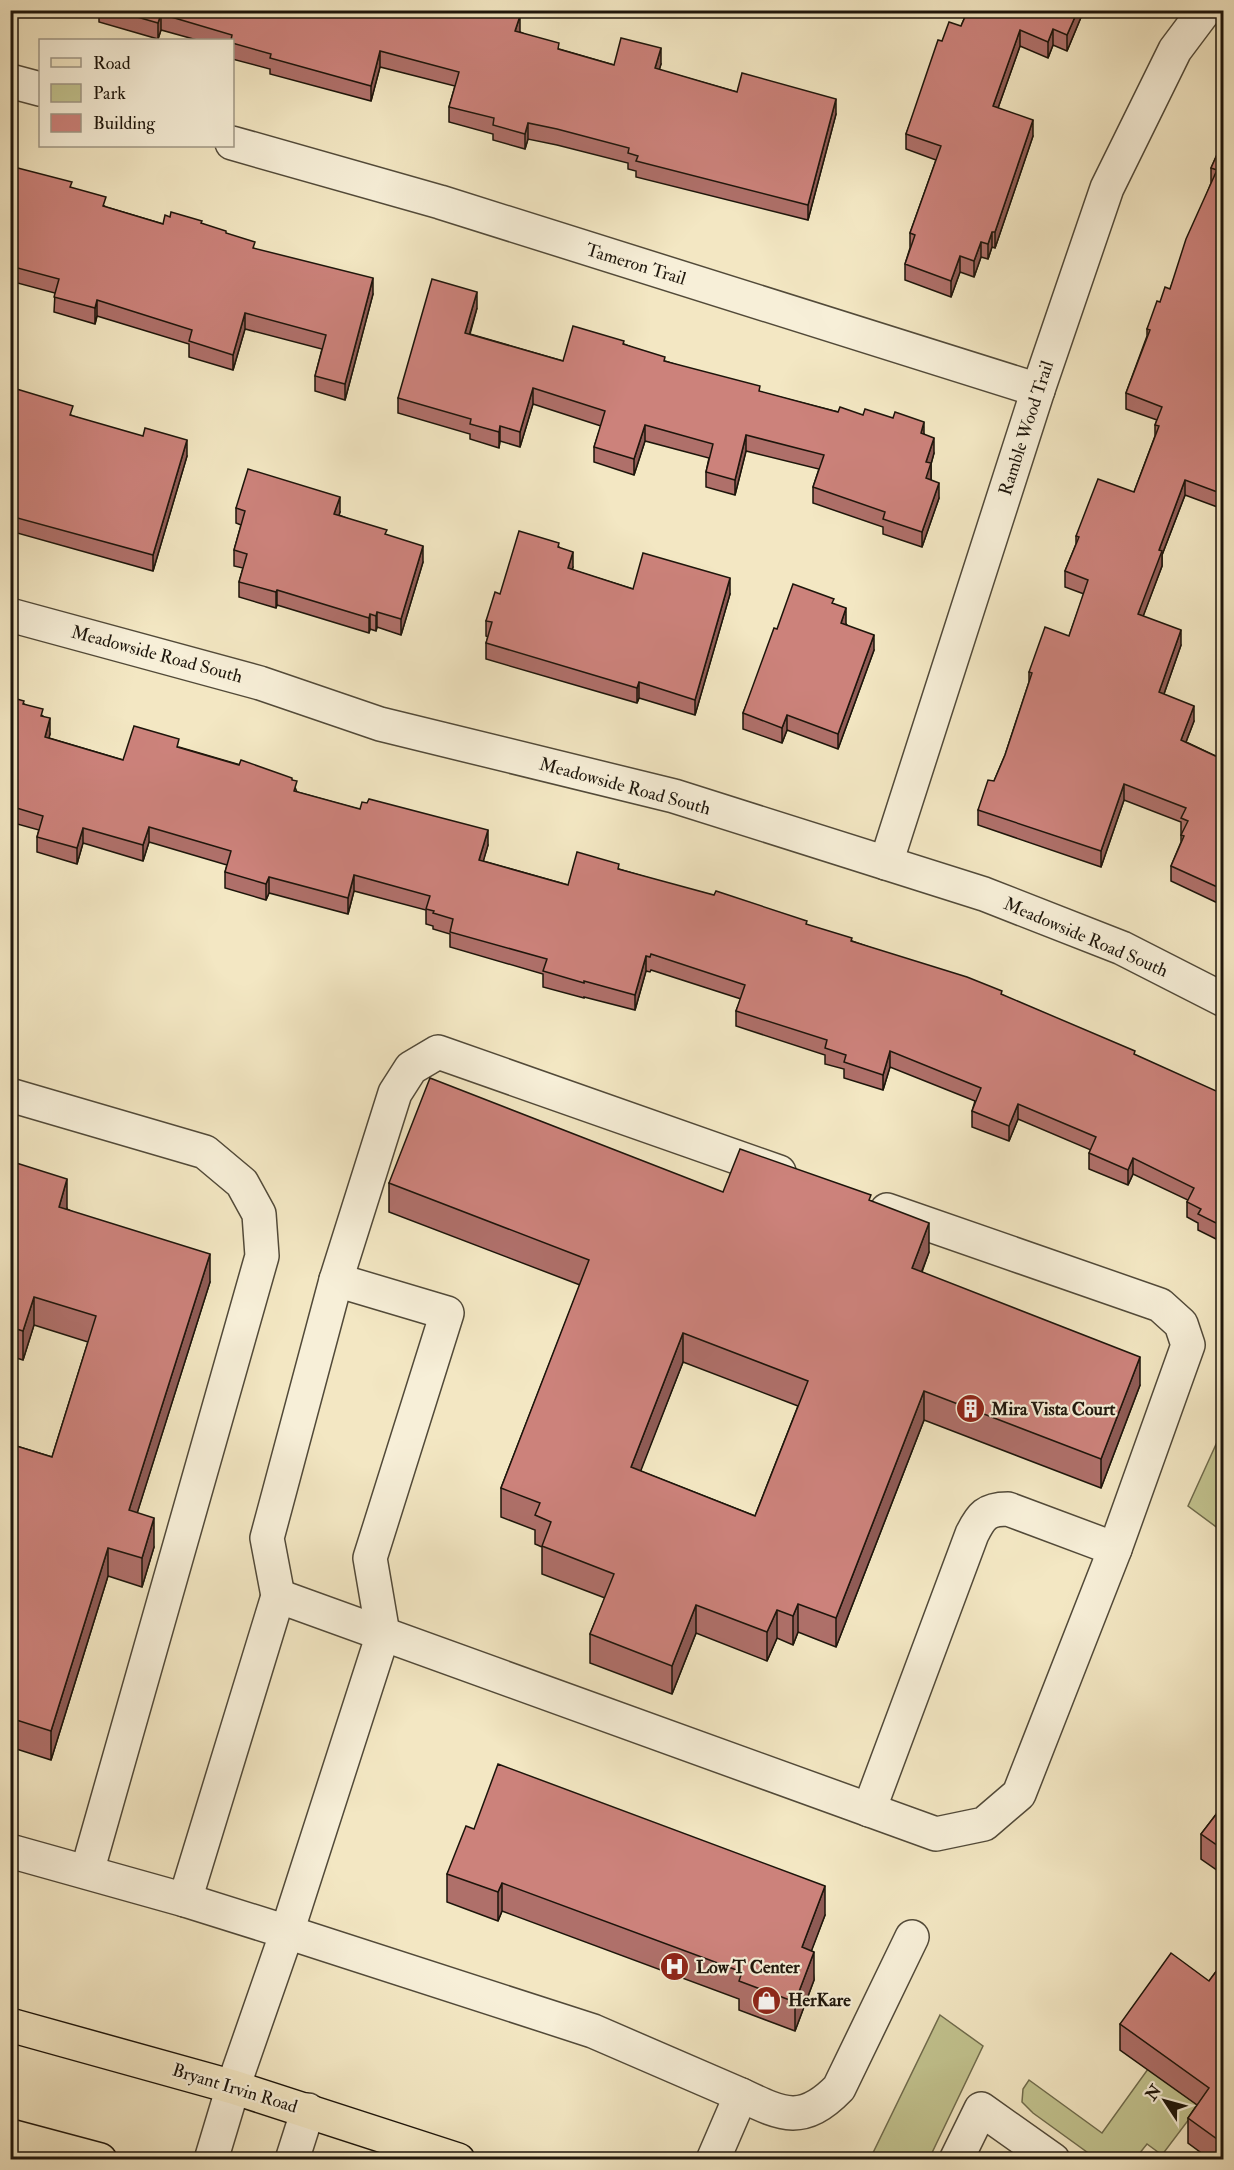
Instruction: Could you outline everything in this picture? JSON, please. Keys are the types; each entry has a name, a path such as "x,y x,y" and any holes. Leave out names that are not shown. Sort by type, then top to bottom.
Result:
{"main road":[{"name":"Bryant Irvin Road","path":"10,2025 233,2087 458,2160"},
{"path":"10,2136 100,2160"}],"street":[{"name":"Ramble Wood Trail","path":"886,863 1038,390 1107,188 1174,50 1206,10"},
{"path":"10,81 39,89"},
{"name":"Tameron Trail","path":"234,144 440,202 1038,390"},
{"name":"Meadowside Road South","path":"10,615 260,683 380,724 674,796 984,894 1122,948 1224,1000"},
{"path":"185,1900 278,1596 267,1538 336,1280 395,1093 411,1068 438,1052 810,1183"},
{"path":"10,1095 205,1152 242,1183 259,1214 261,1256 87,1872"},
{"path":"278,1596 936,1834 984,1824 1019,1794 1115,1549 1188,1345 1181,1324 1160,1305 855,1198"},
{"path":"211,2160 382,1634 370,1558 447,1313 336,1280"},
{"path":"870,1810 980,1518 994,1509 1008,1509 1115,1549"},
{"path":"10,1851 185,1900 593,2031 777,2112 790,2113 817,2107 839,2088 912,1937"},
{"path":"713,2160 741,2095"},
{"path":"956,2160 981,2109 1053,2160"},
{"path":"291,2160 308,2110"}],"green space":[{"path":"1223,1429 1224,1532 1188,1506"},
{"path":"940,2015 983,2046 929,2159 870,2159"},
{"path":"1148,2069 1199,2106 1162,2155 1147,2144 1135,2159 1098,2160 1033,2113 1022,2102 1023,2089 1029,2080 1102,2133"}],"building":[{"path":"113,10 499,10 520,16 515,31 559,43 558,49 614,65 621,38 661,48 655,68 737,92 742,73 836,99 808,205 636,161 638,156 628,153 629,148 557,129 528,123 525,134 493,125 494,118 449,107 459,72 380,51 371,86 270,58 271,54 234,44 232,35 161,14 158,23"},
{"path":"968,10 1078,10 1067,35 1053,29 1048,42 1020,30 993,106 1033,120 995,232 992,232 988,244 981,242 974,261 960,256 951,281 905,264 915,235 910,233 941,146 906,134 938,40 942,41 949,22 961,26"},
{"path":"1224,139 1224,482 1220,493 1185,480 1138,614 1181,630 1159,692 1194,706 1181,740 1224,760 1224,890 1171,866 1188,821 1181,818 1186,808 1124,784 1101,851 978,810 988,780 994,781 1005,755 1032,673 1029,672 1045,627 1069,636 1088,580 1065,571 1098,479 1134,492 1159,426 1155,425 1162,407 1126,393 1150,330 1147,329 1157,301 1160,302 1165,287 1170,289 1186,239 1217,170 1211,168"},
{"path":"10,166 72,182 70,187 106,197 103,206 163,224 165,215 170,217 171,212 202,221 201,223 226,231 226,233 255,242 253,248 373,278 345,384 315,376 326,335 245,313 233,355 189,341 192,330 97,300 95,308 54,297 59,279 10,266"},
{"path":"432,279 477,292 465,333 563,361 573,326 624,341 623,344 665,357 664,361 760,386 759,391 838,412 840,407 863,415 865,409 893,418 895,412 924,422 921,433 934,438 926,462 931,463 926,478 939,483 922,532 883,519 885,512 813,487 824,455 746,435 735,480 706,472 713,444 645,425 634,459 594,447 605,411 533,388 520,432 500,426 499,432 470,424 471,419 398,398"},
{"path":"10,387 73,406 70,415 143,436 145,428 187,440 153,555 10,516"},
{"path":"248,469 340,497 334,514 387,530 385,534 423,546 401,619 377,612 376,616 370,614 369,618 277,590 276,592 239,582 247,554 234,550 245,511 236,508"},
{"path":"519,531 559,543 558,547 573,552 568,568 633,589 643,553 730,578 695,700 639,682 637,688 486,643 492,622 486,621 495,592 500,594"},
{"path":"793,584 834,599 832,603 846,608 841,623 874,635 838,734 787,715 782,728 743,713 774,628 777,629"},
{"path":"10,697 24,701 23,704 43,709 41,716 50,718 45,737 123,760 134,726 179,739 177,747 239,765 241,760 292,778 297,781 294,791 360,809 362,802 367,803 369,799 488,830 479,860 568,885 577,852 619,864 618,869 714,895 716,891 807,921 806,924 852,938 851,941 967,977 1002,991 1001,994 1135,1051 1134,1054 1223,1094 1224,1227 1198,1214 1201,1209 1187,1202 1194,1188 1133,1158 1128,1170 1089,1153 1096,1137 1018,1104 1009,1126 972,1111 981,1088 890,1051 883,1075 844,1062 846,1055 825,1048 827,1040 736,1011 745,985 651,954 650,957 646,956 635,995 543,971 547,959 450,932 453,919 426,909 430,896 354,875 348,898 269,877 266,884 225,872 231,851 149,827 143,845 83,828 77,848 37,837 43,816 10,806"},
{"name":"Mira Vista Court","path":"430,1078 723,1192 740,1149 871,1195 869,1200 929,1223 912,1268 1140,1357 1101,1459 924,1391 836,1618 798,1604 793,1616 777,1610 767,1632 696,1605 672,1666 590,1634 614,1574 542,1546 551,1522 535,1515 540,1503 501,1488 589,1260 389,1183","holes":["683,1333 808,1381 755,1516 631,1467"]},
{"path":"10,1161 67,1179 59,1207 210,1254 129,1510 154,1518 142,1558 108,1548 51,1731 10,1718 10,1444 52,1457 96,1316 34,1297 23,1331 10,1327"},
{"path":"498,1764 825,1886 802,1947 814,1952 795,2002 739,1981 742,1972 502,1883 498,1892 447,1874 466,1826 474,1829"},
{"path":"1224,1804 1224,1850 1201,1834"},
{"path":"1171,1953 1209,1981 1224,1961 1224,2144 1188,2118 1209,2088 1120,2024"}],"place":[{"name":"Mira Vista Court","path":"970,1409"},
{"name":"Low T Center","path":"675,1967"},
{"name":"HerKare","path":"767,2000"}]}
